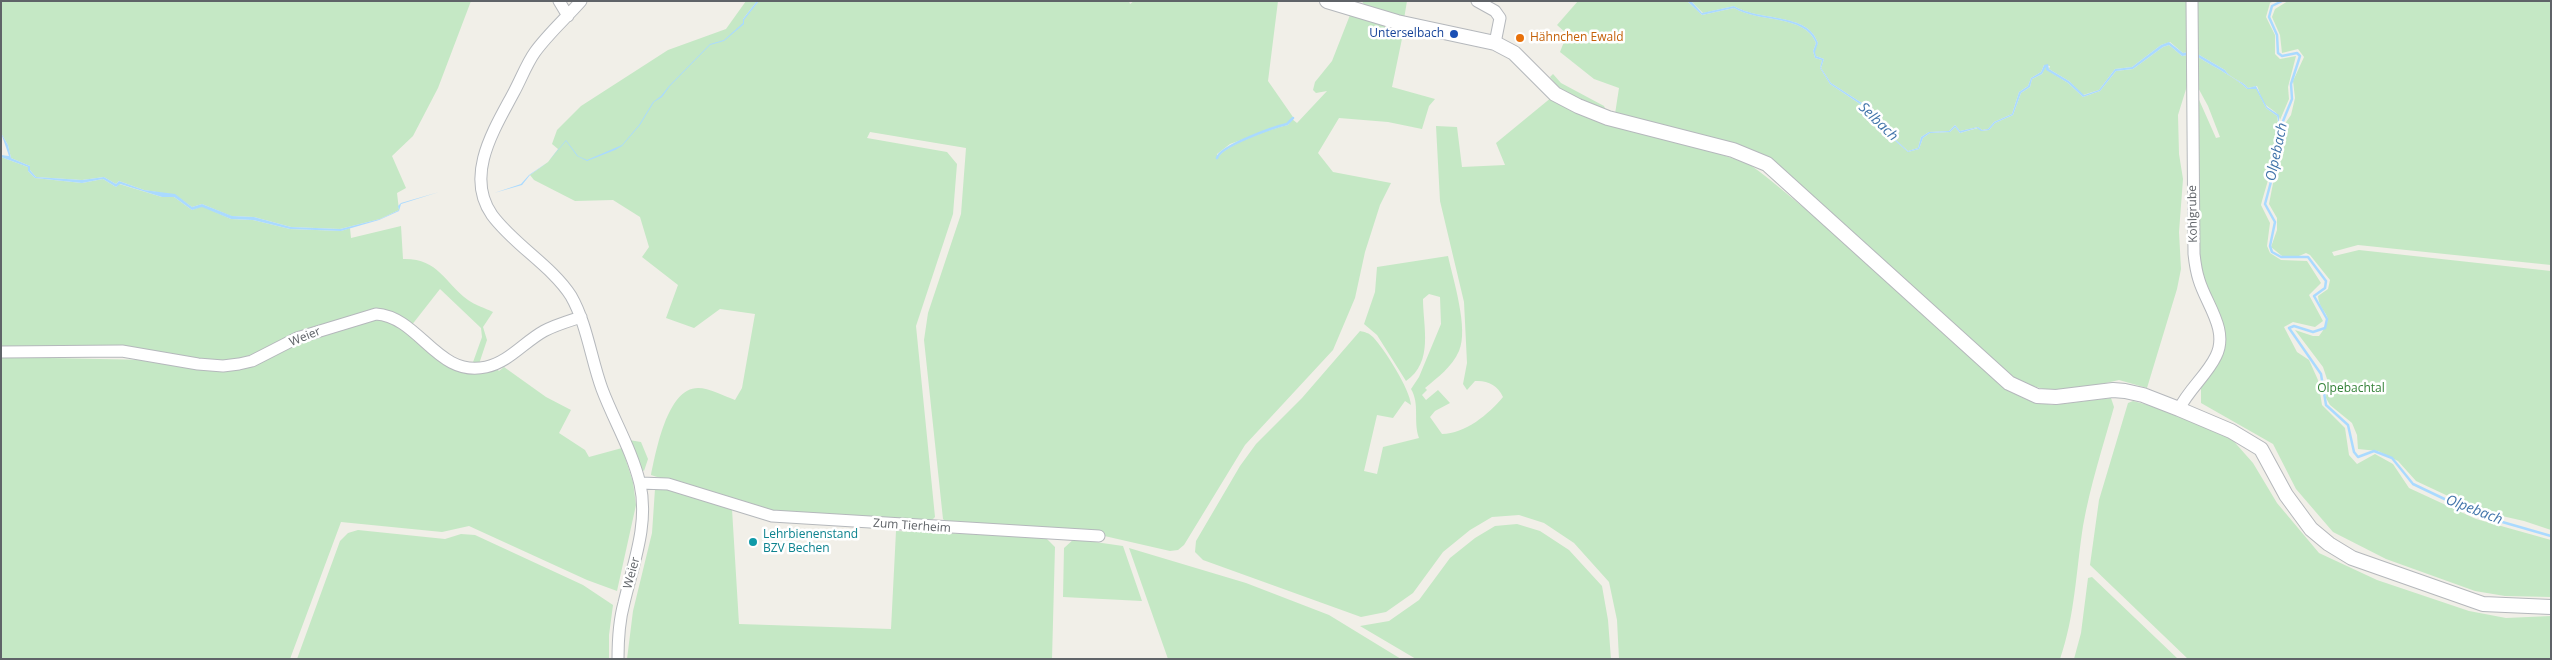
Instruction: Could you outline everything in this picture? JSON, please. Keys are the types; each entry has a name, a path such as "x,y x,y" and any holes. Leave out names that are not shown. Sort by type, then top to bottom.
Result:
{"street":[{"path":"558,1 568,16"},
{"name":"Weier","path":"581,1 535,52 488,141 482,168 482,184 491,212 516,242 563,286 580,317 602,389 632,457 640,483 642,496 640,537 618,633 618,659"},
{"path":"1327,1 1397,22 1496,43 1514,53 1556,94 1578,106 1608,118 1733,150 1767,164 2009,383 2024,392 2056,398 2119,391 2144,395 2179,409 2231,431 2261,449 2286,495 2311,529 2329,544 2352,558 2483,604 2551,607"},
{"path":"1477,1 1495,11 1500,18 1496,43"},
{"name":"Kohlgrube","path":"2179,409 2192,387 2215,358 2220,344 2216,320 2199,281 2194,254 2192,1"},
{"name":"Weier","path":"1,352 122,351 198,364 223,366 239,364 259,358 297,338 376,314 384,315 403,324 439,356 458,367 471,369 497,364 545,330 580,317"},
{"name":"Zum Tierheim","path":"640,483 668,484 772,516 1099,536"}],"green space":[{"path":"1,1 471,1 438,88 413,136 392,156 406,188 397,193 399,210 380,219 340,229 291,227 254,217 231,216 202,204 192,207 175,195 144,190 119,181 116,184 104,177 82,180 36,177 30,170 30,166 11,158 8,145 1,133"},
{"path":"746,1 757,1 743,20 759,1 1129,1 1130,4 1134,1 1278,1 1268,81 1293,117 1287,123 1230,144 1217,154 1217,159 1228,149 1248,138 1288,125 1292,119 1297,123 1327,91 1316,93 1313,90 1315,82 1332,61 1350,15 1404,29 1392,87 1435,99 1429,106 1422,129 1388,122 1339,118 1318,153 1333,172 1391,183 1380,205 1365,252 1355,298 1333,350 1245,445 1184,545 1178,550 1170,551 1087,532 950,526 943,519 924,340 928,313 961,214 966,148 870,132 867,138 947,152 957,164 953,214 916,326 935,517 927,525 812,517 756,509 651,475 660,437 671,409 678,398 687,391 702,388 735,400 742,388 755,314 720,309 694,328 666,318 678,285 642,257 649,247 640,217 613,200 575,201 534,180 530,175 548,162 558,149 552,144 557,130 581,106 668,50 726,29"},
{"path":"1362,1 1407,1 1404,19 1365,7"},
{"path":"1578,1 1687,1 1702,15 1734,8 1744,13 1780,20 1802,27 1816,43 1813,51 1815,58 1822,60 1820,68 1830,84 1863,106 1884,131 1908,152 1919,149 1923,138 1930,133 1950,132 1955,127 1960,133 1978,128 1982,131 1989,130 1995,123 2013,115 2021,93 2030,87 2032,79 2042,74 2045,67 2048,67 2047,70 2068,83 2083,97 2100,91 2116,71 2133,69 2163,47 2169,45 2182,56 2189,55 2187,86 2178,115 2179,154 2183,179 2179,232 2181,269 2177,289 2147,388 2119,380 2080,389 2051,391 2029,385 2012,377 1772,161 1754,152 1715,138 1615,114 1619,88 1594,79 1560,52 1567,34 1557,25"},
{"path":"1691,1 2187,1 2189,52 2183,53 2170,42 2161,45 2132,67 2115,69 2099,90 2083,95 2069,81 2049,69 2050,66 2044,65 2041,72 2031,78 2028,86 2019,92 2012,114 1994,122 1988,129 1982,130 1978,127 1960,131 1955,125 1949,131 1929,132 1921,137 1918,148 1908,151 1885,130 1865,105 1831,83 1821,68 1824,59 1816,56 1814,51 1818,43 1813,33 1804,26 1745,11 1734,6 1703,13"},
{"path":"2196,1 2274,1 2270,3 2266,17 2275,35 2275,54 2280,59 2296,56 2288,87 2289,99 2280,120 2276,113 2264,103 2257,86 2248,88 2225,70 2196,53"},
{"name":"Olpebachtal","path":"2288,1 2551,1 2551,265 2358,245 2332,252 2334,256 2359,250 2551,271 2551,530 2524,521 2480,511 2416,481 2398,461 2378,451 2358,449 2357,435 2352,423 2330,405 2326,398 2327,379 2323,367 2295,330 2319,336 2328,318 2319,303 2318,296 2328,289 2330,280 2310,255 2306,253 2299,256 2282,256 2271,247 2277,230 2277,218 2269,204 2275,173 2283,155 2282,128 2291,115 2295,98 2293,81 2304,57 2298,49 2282,53 2280,35 2272,17 2275,9"},
{"path":"2196,56 2247,89 2256,88 2266,108 2277,116 2276,148 2261,205 2270,223 2267,246 2270,253 2281,260 2307,261 2321,283 2309,295 2323,321 2315,327 2293,322 2284,327 2297,352 2309,360 2318,380 2322,405 2345,428 2349,455 2357,464 2375,454 2393,464 2409,488 2476,519 2551,540 2551,597 2505,596 2475,591 2386,559 2333,532 2296,489 2273,444 2201,403 2201,385 2224,350 2202,280 2197,251 2196,93 2216,138 2220,137 2208,106 2196,84"},
{"path":"1553,74 1561,83 1604,106 1606,110 1582,102 1568,94 1550,77"},
{"path":"1552,97 1749,164 1826,225 2004,387 2025,399 2052,405 2111,398 2114,407 2086,511 2072,610 2060,659 1619,659 1617,620 1609,582 1574,543 1544,523 1519,515 1492,517 1470,530 1443,552 1413,593 1386,612 1361,617 1203,560 1195,552 1196,541 1240,466 1256,444 1302,398 1360,331 1371,336 1384,351 1402,380 1411,405 1405,401 1393,418 1377,415 1364,471 1377,474 1383,447 1419,438 1416,425 1416,407 1411,389 1419,377 1441,324 1440,297 1429,294 1423,299 1424,354 1415,373 1406,381 1377,335 1364,324 1375,292 1377,267 1448,256 1459,304 1462,342 1453,362 1425,388 1427,390 1422,395 1426,400 1438,390 1450,403 1435,411 1430,417 1442,434 1459,431 1468,427 1491,410 1503,397 1495,386 1488,382 1475,381 1467,390 1463,384 1467,363 1464,302 1440,201 1436,126 1457,127 1462,167 1505,165 1496,143"},
{"path":"1,157 28,167 28,171 35,178 82,183 103,179 116,187 119,184 162,197 174,197 192,210 202,206 231,219 253,220 290,229 341,231 350,228 351,238 401,226 403,259 425,262 440,272 468,300 493,312 483,327 487,340 479,364 472,365 482,337 481,328 440,289 411,326 393,312 378,308 296,333 249,357 225,361 1,348"},
{"path":"375,317 402,328 437,358 496,368 499,371 504,367 546,397 571,410 559,433 585,450 589,457 622,448 633,482 636,505 617,591 587,580 469,526 442,532 341,522 290,659 1,659 1,357 149,360 224,371 308,337"},
{"path":"2133,401 2163,409 2230,437 2253,463 2277,503 2319,553 2377,580 2469,611 2506,618 2551,616 2551,659 2188,659 2090,565 2099,500 2128,403"},
{"path":"629,440 641,442 648,459 644,471 640,468"},
{"path":"655,489 671,489 732,509 739,624 891,629 896,531 1045,537 1055,547 1052,659 627,659 633,611 652,533"},
{"path":"1517,524 1540,531 1569,550 1602,586 1608,620 1611,659 1416,659 1360,626 1389,621 1419,600 1450,558 1475,538 1495,526"},
{"path":"358,530 445,539 461,534 475,535 583,585 613,605 609,635 609,659 297,659 340,541 348,533"},
{"path":"1074,539 1123,546 1142,601 1063,597 1064,548"},
{"path":"1129,548 1246,583 1329,615 1401,659 1168,659"},
{"path":"2092,577 2178,659 2074,659 2081,633 2088,578"}],"water":[{"path":"759,1 744,20 744,24 724,41 710,45 670,86 662,97 654,102 640,125 622,146 587,161 577,156 566,141 548,162 566,140 578,156 587,160 622,145 639,125 653,102 661,96 669,86 710,44 724,40 743,23 743,19"},
{"name":"Selbach","path":"1687,1 1692,2 1702,13 1734,6 1745,11 1804,26 1813,33 1818,43 1815,52 1816,56 1824,59 1821,68 1831,83 1865,105 1885,130 1908,151 1918,148 1921,137 1929,132 1949,131 1955,125 1960,131 1978,127 1982,130 1988,129 1994,122 2012,114 2019,92 2028,86 2031,78 2041,72 2044,65 2048,64 2049,69 2069,81 2084,95 2099,90 2115,69 2132,67 2161,45 2169,42 2183,53 2189,52 2189,55 2182,56 2169,45 2163,47 2133,69 2116,71 2100,91 2083,97 2068,83 2046,70 2046,67 2042,74 2032,79 2030,87 2021,93 2013,115 1995,123 1989,130 1981,131 1977,128 1960,133 1955,127 1950,132 1930,133 1923,138 1919,149 1908,152 1884,131 1863,106 1830,84 1820,68 1822,60 1815,58 1813,51 1816,43 1802,27 1780,20 1744,13 1734,8 1702,15"},
{"path":"2196,53 2225,70 2248,88 2256,86 2267,107 2279,115 2279,124 2277,116 2266,108 2256,89 2247,89 2196,56"},
{"path":"1,133 8,145 11,158 30,166 30,170 36,177 82,180 104,177 116,184 119,181 144,190 175,194 192,207 202,204 232,216 254,217 291,227 340,229 380,219 399,210 398,206 401,203 439,192 401,204 399,211 379,220 341,231 290,229 253,220 231,219 202,207 192,210 174,197 162,197 120,184 116,187 103,179 82,183 35,178 28,171 28,167 1,157 1,155 9,156"},
{"path":"548,162 530,175 522,185 494,193 521,184 529,175"}],"waterway":[{"name":"Olpebach","path":"2282,1 2272,6 2269,17 2277,35 2278,53 2282,56 2297,53 2300,56 2291,84 2292,99 2279,131 2279,152 2265,204 2275,222 2270,246 2272,252 2281,257 2308,257 2326,281 2325,288 2314,296 2327,319 2325,328 2313,332 2294,326 2289,328 2321,374 2326,405 2348,425 2354,452 2358,457 2374,451 2392,458 2413,484 2478,515 2551,536"},
{"path":"1217,158 1227,148 1260,133 1287,124 1293,118"}],"place":[{"name":"Unterselbach","path":"1454,34"},
{"name":"Hähnchen Ewald","path":"1520,38"},
{"name":"Lehrbienenstand BZV Bechen","path":"753,542"}]}
